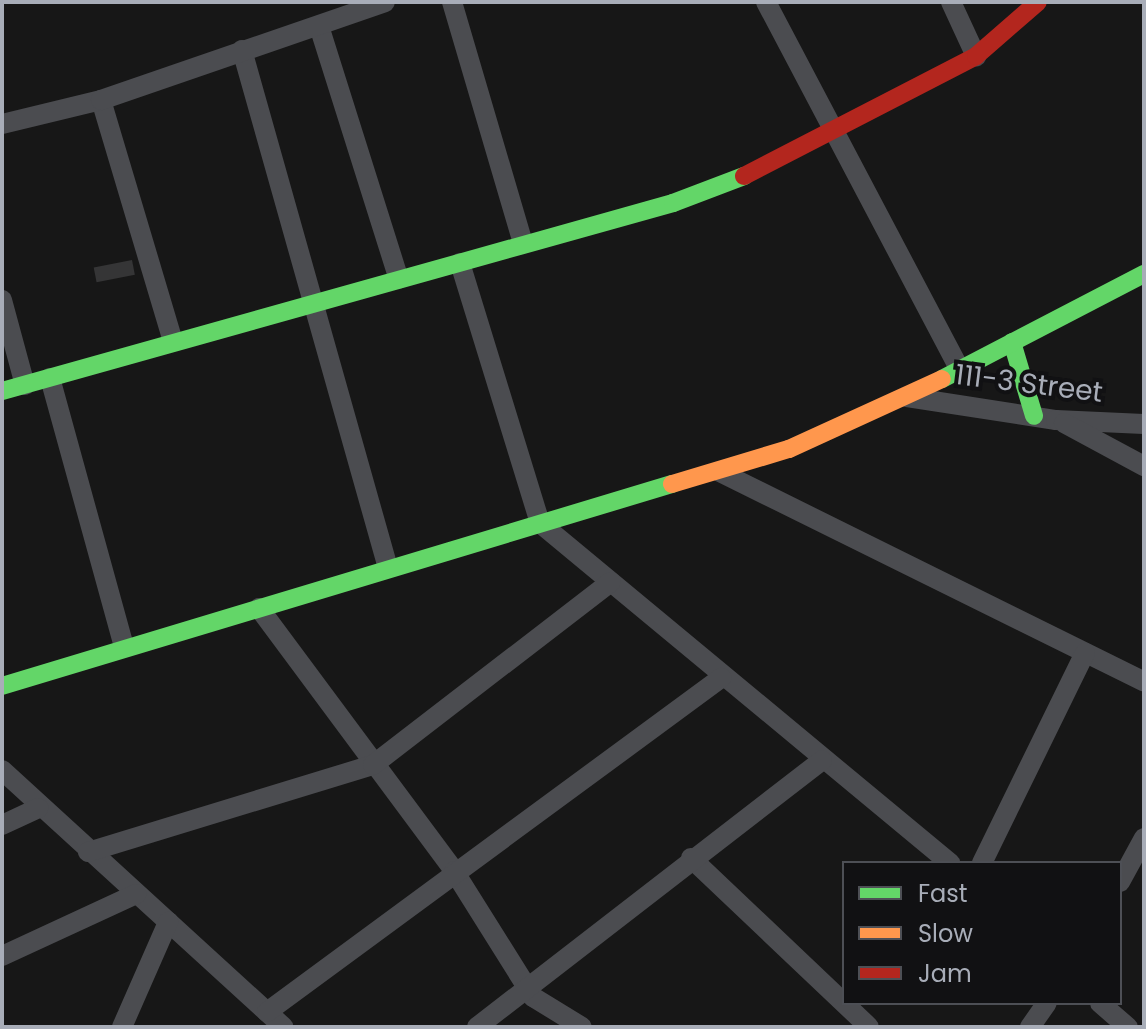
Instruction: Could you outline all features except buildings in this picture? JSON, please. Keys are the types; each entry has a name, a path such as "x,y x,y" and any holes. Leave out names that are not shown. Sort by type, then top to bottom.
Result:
{"main road":[{"path":"2,391 673,203 833,133 976,56 1038,2"},
{"path":"2,684 720,472 907,397 1144,274"},
{"path":"1012,342 1034,416"}],"street":[{"path":"2,124 101,100 385,2"},
{"path":"452,2 523,243"},
{"path":"766,2 959,368"},
{"path":"951,2 976,56"},
{"path":"319,26 399,279"},
{"path":"242,50 388,568"},
{"path":"101,100 173,342"},
{"path":"460,263 540,523 721,678 948,861"},
{"path":"2,300 25,385"},
{"path":"50,378 124,646"},
{"name":"111-3 Street","path":"907,397 1056,420 1144,424"},
{"path":"1056,420 1144,466"},
{"path":"720,472 1144,682"},
{"path":"88,852 373,765 611,582"},
{"path":"259,608 454,871 542,1007 582,1027"},
{"path":"983,861 1085,653"},
{"path":"267,1012 454,871 721,678"},
{"path":"477,1027 528,984 822,760"},
{"path":"2,770 38,808 283,1027"},
{"path":"2,825 38,808"},
{"path":"1122,878 1144,838"},
{"path":"691,858 842,1001"},
{"path":"2,956 136,894"},
{"path":"122,1027 168,922"},
{"path":"846,1005 869,1027"},
{"path":"1030,1027 1046,1005"},
{"path":"1102,1005 1128,1027"}],"traffic: fast":[{"path":"2,391 673,203 744,176"},
{"path":"942,379 1144,274"},
{"path":"1012,342 1034,416"},
{"path":"2,686 672,484"}],"traffic: slow":[{"path":"672,484 789,449 942,379"}],"traffic: jam":[{"path":"744,176 976,56 1038,2"}]}
